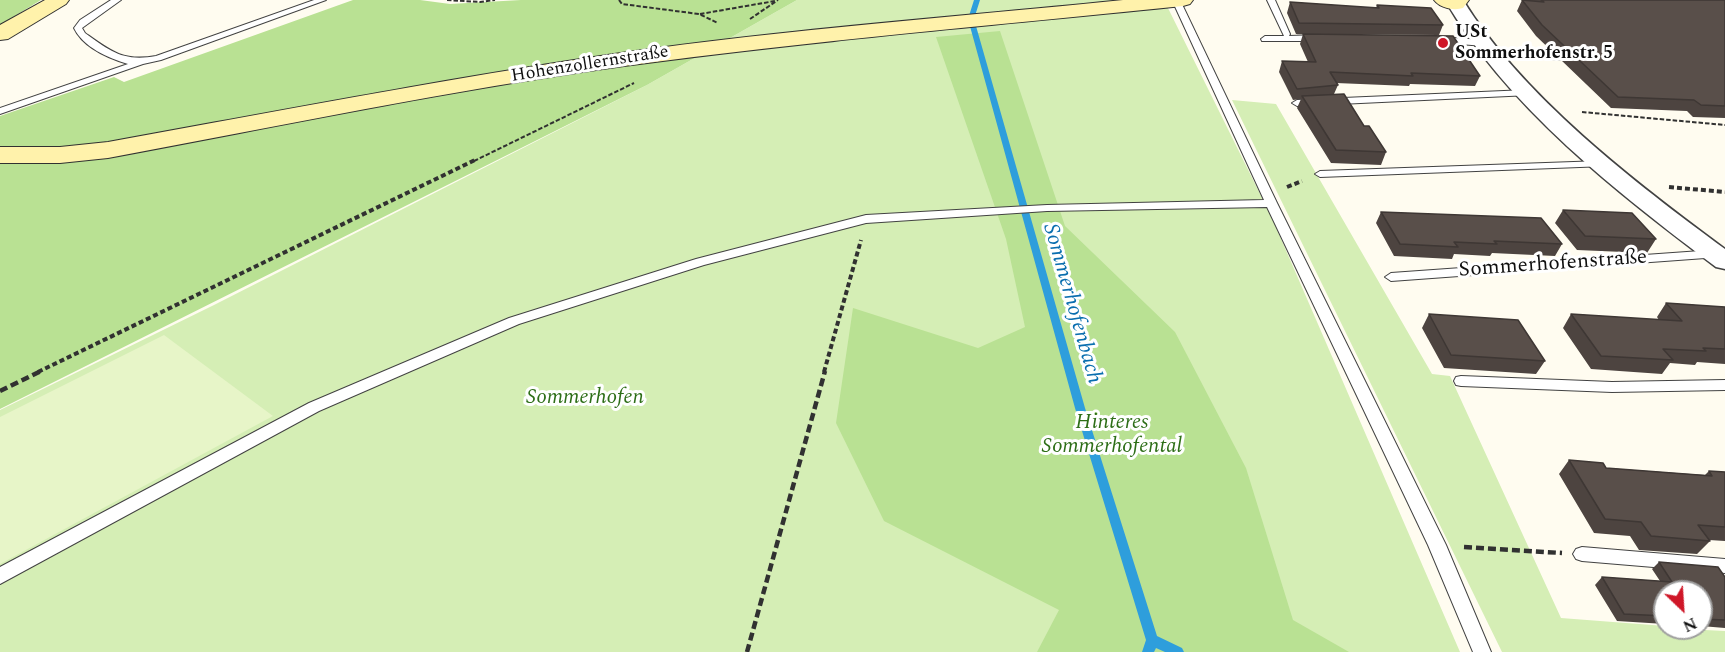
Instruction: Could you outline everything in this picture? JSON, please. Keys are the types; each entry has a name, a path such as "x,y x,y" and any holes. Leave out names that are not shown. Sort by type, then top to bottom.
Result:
{"street":[{"path":"0,34 58,0"},
{"name":"Hohenzollernstraße","path":"0,155 60,155 108,150 441,89 610,61 706,48 1183,0"},
{"name":"Sommerhofenstraße","path":"1453,1 1489,49 1527,93 1602,164 1720,258"}],"lane":[{"path":"117,0 83,22 78,28 81,34 106,53 128,61 143,61"},
{"path":"0,111 322,0"},
{"path":"1176,0 1269,199 1437,545 1482,652"},
{"path":"1271,0 1286,34"},
{"path":"1265,39 1326,38"},
{"path":"1428,40 1489,49"},
{"path":"1297,103 1478,93 1527,93"},
{"path":"1320,174 1602,164"},
{"path":"0,576 314,406 514,321 700,262 866,219 1003,210 1269,199"},
{"name":"Sommerhofenstraße","path":"1392,277 1720,258"},
{"path":"1461,381 1612,387 1725,385"},
{"path":"1582,554 1725,566"}],"path":[{"path":"447,0 480,2 495,0"},
{"path":"620,0 622,4 699,14 778,0"},
{"path":"750,19 778,0"},
{"path":"699,14 726,27"},
{"path":"1489,49 1566,60"},
{"path":"0,391 642,79"},
{"path":"1546,111 1725,125"},
{"path":"1269,199 1320,174"},
{"path":"1628,186 1674,187 1725,192"},
{"path":"747,652 866,219"},
{"path":"1437,545 1582,554"}],"green space":[{"path":"0,0 41,0 0,25"},
{"path":"353,0 420,0 450,4 521,0 797,0 647,85 0,409 0,116 114,77 124,82"},
{"name":"Sommerhofen","path":"797,0 1164,0 1272,218 1460,652 0,652 0,410 214,305 647,85"},
{"name":"Hinteres Sommerhofental","path":"1000,31 1065,226 1175,332 1246,468 1293,620 1349,652 1037,652 1059,610 884,521 836,423 853,308 978,348 1025,327 1006,239 936,37"},
{"path":"1232,100 1276,104 1432,374 1450,376 1561,618 1653,625 1653,640 1713,640 1713,630 1725,631 1725,652 1502,652"},
{"path":"164,335 273,416 0,564 0,417"}],"building":[{"path":"1522,0 1544,2 1541,0 1725,0 1725,106 1701,105 1694,100 1618,97 1542,25"},
{"path":"1290,2 1379,8 1377,5 1431,8 1443,25 1299,23"},
{"path":"1303,34 1453,36 1480,76 1330,72 1338,85 1297,89 1282,61 1316,62"},
{"path":"1344,94 1364,126 1369,126 1386,152 1336,150 1302,96"},
{"path":"1563,210 1632,213 1656,239 1585,236"},
{"path":"1381,212 1541,218 1562,244 1454,242 1458,247 1400,244"},
{"path":"1666,303 1725,307 1725,349 1703,348 1706,351 1663,349 1673,360 1601,356 1571,314 1682,321"},
{"path":"1429,314 1518,320 1545,361 1451,355"},
{"path":"1569,460 1603,463 1606,468 1712,476 1709,471 1725,472 1725,527 1698,525 1710,541 1651,536 1641,522 1605,519"},
{"path":"1659,562 1718,567 1725,577 1725,620 1713,620 1713,580 1671,580"},
{"path":"1602,577 1653,581 1653,615 1624,614"}],"waterway":[{"name":"Sommerhofenbach","path":"977,0 971,19 1080,408 1152,640"},
{"name":"Sommerhofenbach","path":"1148,652 1152,640"},
{"path":"1152,640 1178,652"}],"place":[{"name":"USt Sommerhofenstr. 5","path":"1443,43"}]}
